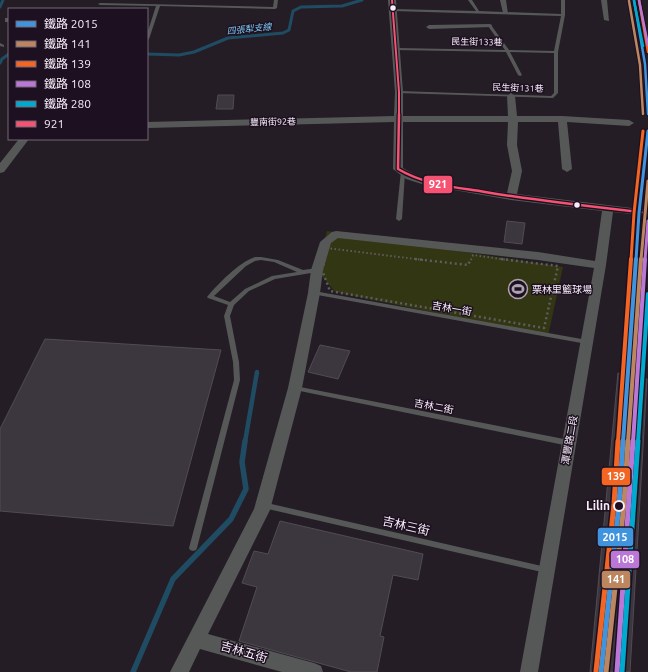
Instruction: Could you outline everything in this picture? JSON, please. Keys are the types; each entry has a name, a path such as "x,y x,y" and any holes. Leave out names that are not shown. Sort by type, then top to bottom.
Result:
{"street":[{"path":"503,0 506,13"},
{"path":"604,0 607,20"},
{"path":"393,5 399,92 398,169 410,177 426,182 511,197 648,213"},
{"path":"429,27 490,26"},
{"path":"511,96 513,120 512,145 517,171 511,197"},
{"path":"562,119 567,169"},
{"name":"豐南街92巷","path":"148,125 399,120 562,119 629,123"},
{"path":"0,170 23,140"},
{"name":"潭豐路二段","path":"528,672 600,265 608,209"},
{"path":"179,672 262,510 295,388 314,293 317,270 326,242 336,234 538,256 600,265"},
{"name":"吉林五街","path":"196,639 314,672"}],"lane":[{"path":"164,6 166,0"},
{"path":"211,7 212,0"},
{"path":"101,2 158,6 275,8 276,0"},
{"path":"470,0 478,12"},
{"name":"民生街131巷","path":"399,92 552,98 556,93 556,52 563,15 563,0"},
{"path":"393,5 478,12 563,15"},
{"path":"148,36 158,6"},
{"path":"490,26 507,50 520,75"},
{"name":"民生街133巷","path":"397,48 556,52"},
{"path":"399,219 403,172"},
{"path":"231,304 210,296 250,260 264,259 284,263 302,272"},
{"path":"193,548 237,380 236,362 227,316 231,304 247,290 274,277 317,270"},
{"name":"吉林一街","path":"314,293 586,342"},
{"name":"吉林二街","path":"295,388 569,443"},
{"name":"吉林三街","path":"262,510 267,506 546,570"}],"path":[{"path":"328,248 468,265 473,255 558,266 544,328 330,291 322,270 328,248"}],"green space":[{"path":"327,231 563,267 548,336 335,292 317,270"}],"building":[{"path":"218,95 234,95 233,109 216,109"},
{"path":"507,221 525,223 522,244 504,242"},
{"path":"45,339 221,350 173,526 0,511 0,429"},
{"path":"320,345 350,351 338,379 308,372"},
{"path":"618,373 647,379 630,672 590,672"},
{"path":"280,521 423,554 418,580 393,575 380,636 384,637 377,672 351,672 239,641 257,587 242,583 254,551 268,554"}],"waterway":[{"path":"0,7 3,0"},
{"name":"四張犁支線","path":"148,54 179,55 194,52 228,38 283,33 289,30 293,11 301,7 342,6 362,0"},
{"name":"四張犁支線","path":"0,63 2,59 8,55"},
{"path":"245,442 257,372"},
{"path":"133,672 173,579 231,519 246,489 242,462 245,441"}],"rail line":[{"name":"2015","path":"634,0 645,64 648,114"},
{"name":"139","path":"639,0 648,52"},
{"name":"108","path":"639,0 648,45"},
{"name":"141","path":"629,1 640,65 643,114"},
{"name":"280","path":"634,1 643,46"},
{"name":"139","path":"596,671 614,504 634,213 643,131"},
{"name":"2015","path":"601,672 619,504 639,213 648,131"},
{"name":"141","path":"606,672 624,504 644,213 648,181"},
{"name":"108","path":"617,672 648,221"},
{"name":"280","path":"622,672 648,294"}],"transit line":[{"name":"921","path":"392,0 399,92 398,169 416,178 444,186 539,200 648,213"}],"place":[{"name":"栗林里籃球場","path":"518,289"},
{"name":"Lilin","path":"619,506"}]}
